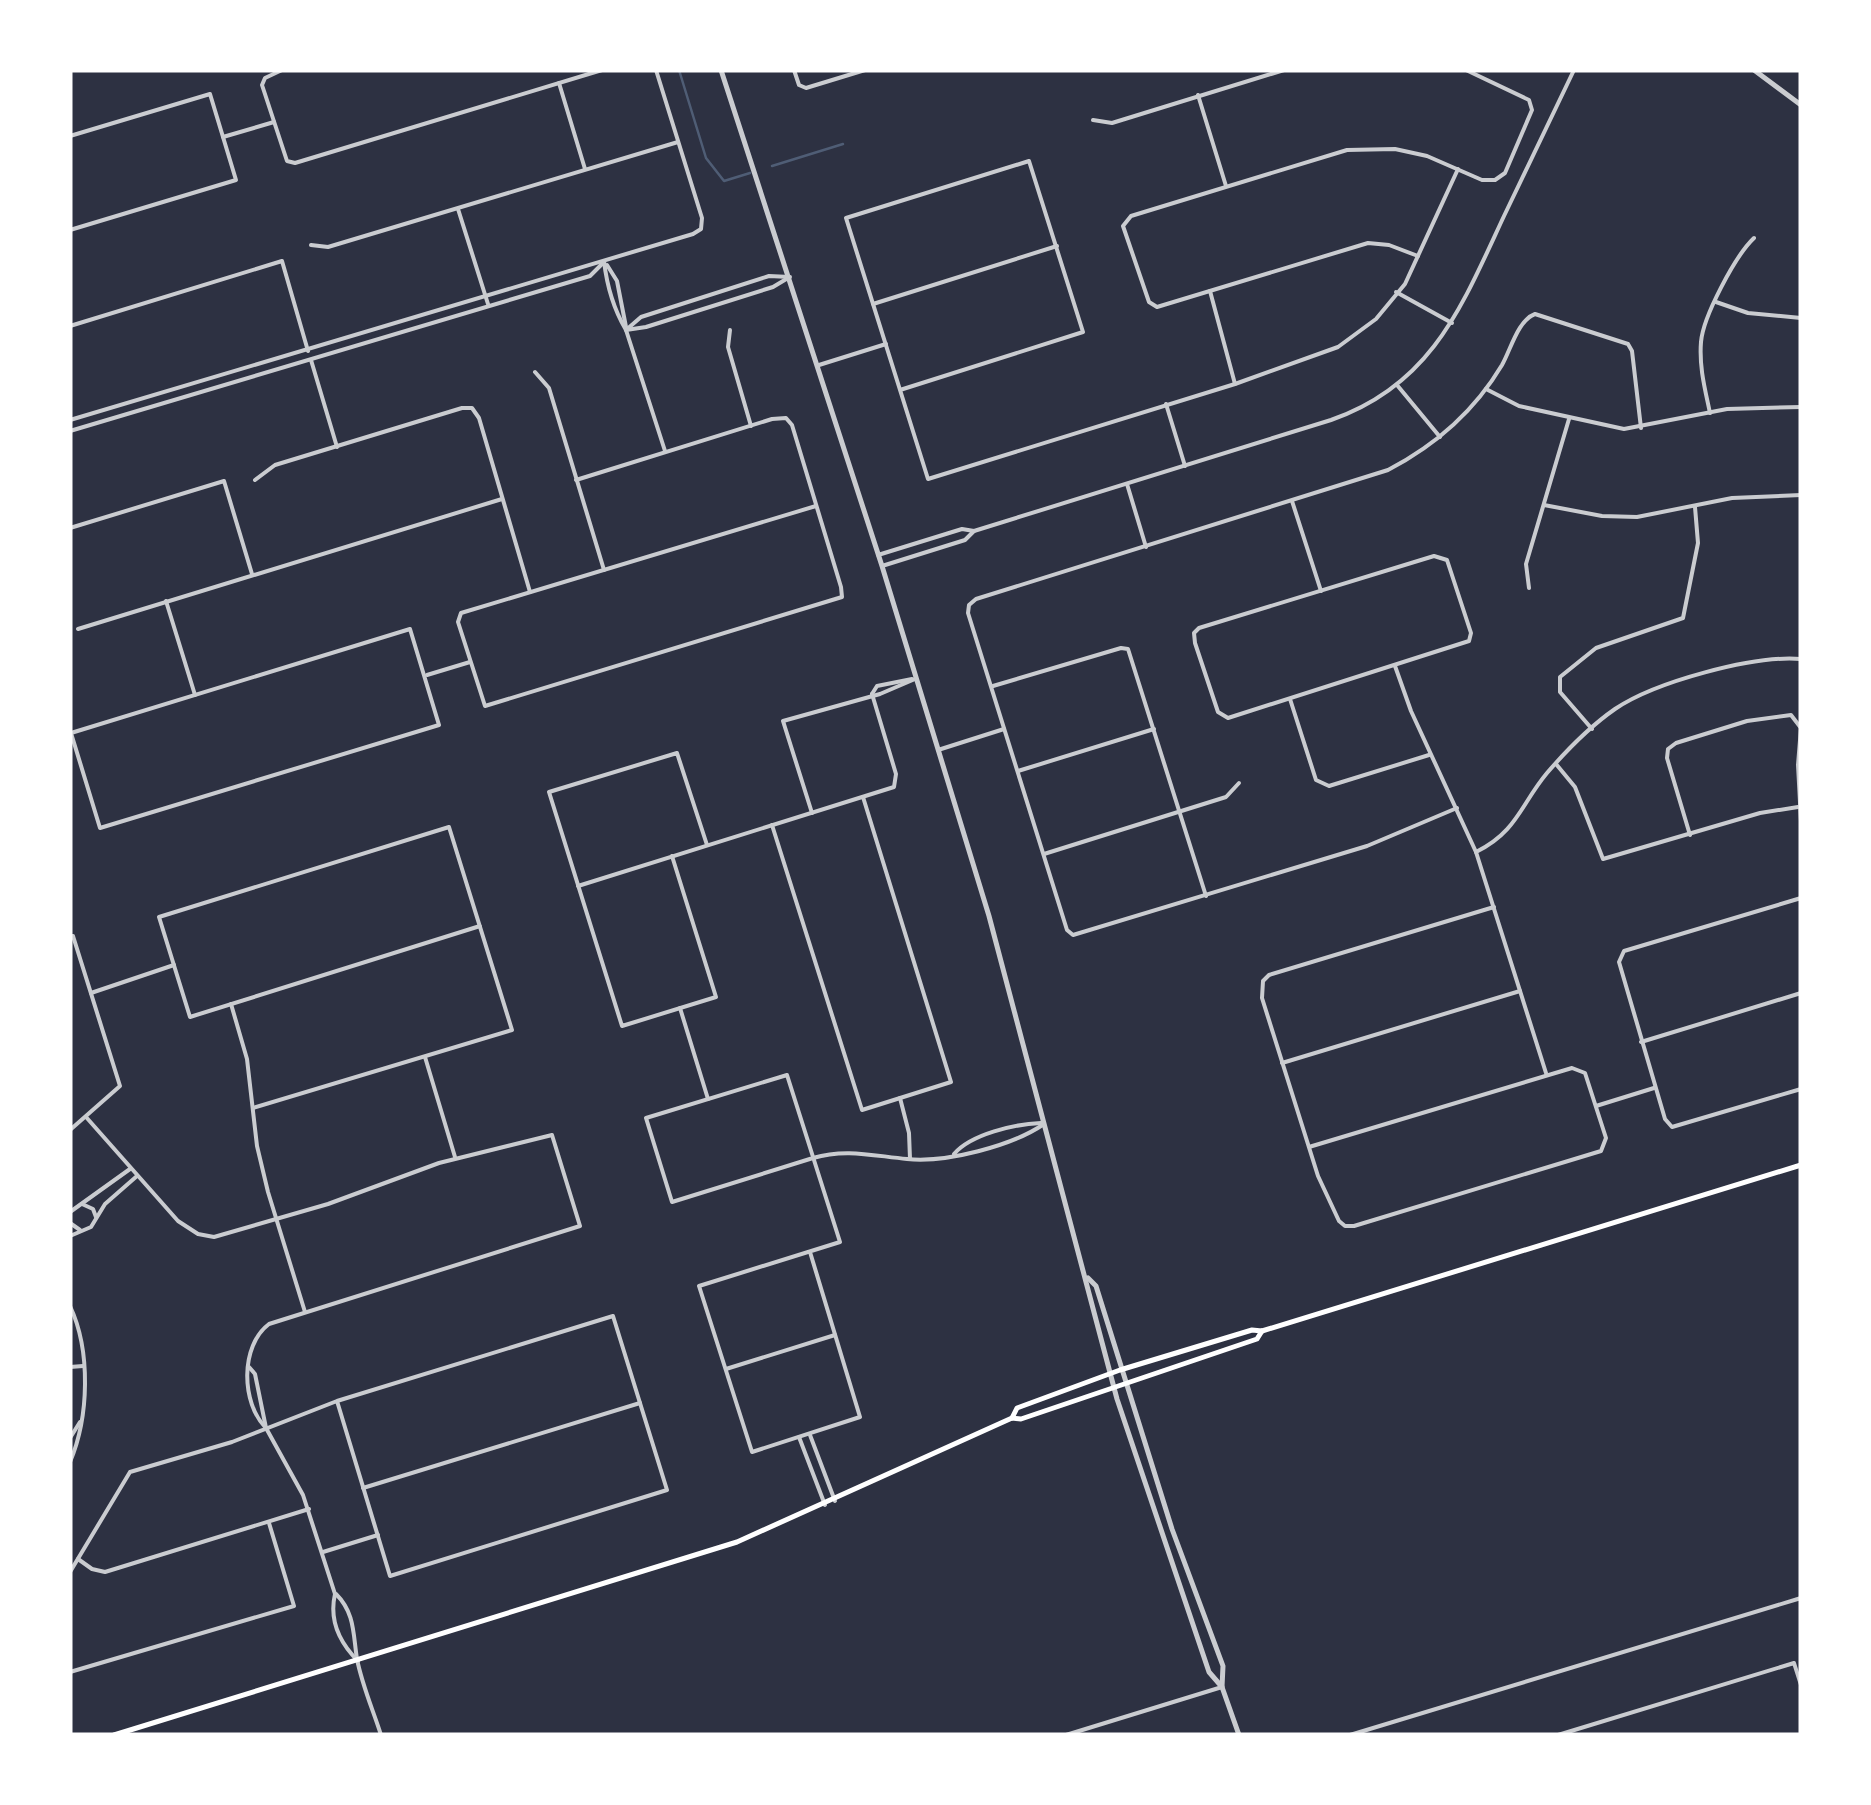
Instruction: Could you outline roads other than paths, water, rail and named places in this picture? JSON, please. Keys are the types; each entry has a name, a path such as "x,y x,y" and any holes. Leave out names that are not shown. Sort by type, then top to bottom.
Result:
{"main road":[{"path":"1012,1418 1018,1408 1120,1370 1252,1330 1262,1332 1801,1165"},
{"path":"114,1735 737,1542 1012,1418 1021,1419 1257,1339 1262,1332"}],"street":[{"path":"282,70 265,78 262,86 288,161 295,163 602,70"},
{"path":"70,420 693,234 701,229 702,218 656,70"},
{"path":"721,70 882,566 1003,962 1114,1385 1195,1634 1209,1672 1222,1687 1239,1735"},
{"path":"794,70 799,85 806,88 865,70"},
{"path":"1093,120 1112,124 1284,70"},
{"path":"1418,256 1388,245 1368,243 1157,307 1149,302 1123,226 1126,220 1226,186 1347,150 1395,149 1427,156 1482,180 1495,180 1505,173 1532,110 1529,100 1469,70"},
{"path":"878,555 962,529 974,530 1348,414 1398,385 1433,350 1452,324 1574,70"},
{"path":"1754,70 1801,106"},
{"path":"559,83 585,171"},
{"path":"70,136 210,94 236,180 70,230"},
{"path":"1198,96 1226,186"},
{"path":"223,137 274,122"},
{"path":"311,245 328,247 678,142"},
{"path":"900,390 1083,332 1057,246 1029,161 846,218 886,344 900,390 928,479 1338,348 1376,319 1405,284 1458,169"},
{"path":"458,208 488,306"},
{"path":"1710,412 1701,366 1702,337 1738,252 1754,238"},
{"path":"873,304 1057,246"},
{"path":"70,326 282,261 337,447"},
{"path":"70,431 590,276 604,262"},
{"path":"604,262 606,284 626,330 665,452"},
{"path":"604,262 617,281 626,311 626,330"},
{"path":"626,330 641,318 769,276 790,277"},
{"path":"626,330 646,328 773,287 790,277"},
{"path":"1210,292 1235,384"},
{"path":"1396,292 1452,324"},
{"path":"1716,302 1748,313 1801,318"},
{"path":"1456,808 1367,846 1073,936 1067,930 968,613 969,605 976,599 1388,470 1440,437 1464,416 1486,390 1529,316 1535,314 1628,344 1641,428"},
{"path":"730,330 728,347 751,426"},
{"path":"818,365 886,344"},
{"path":"535,372 549,388 604,570"},
{"path":"1398,385 1440,437"},
{"path":"1486,390 1518,406 1609,428 1641,428 1751,406 1801,407"},
{"path":"1166,404 1186,466"},
{"path":"255,480 275,465 472,408 479,418 530,592"},
{"path":"576,480 786,418 792,426 841,587 842,597 486,706 458,622 461,614 816,506"},
{"path":"1528,588 1526,564 1569,419"},
{"path":"70,528 224,481 252,574"},
{"path":"1126,484 1146,546"},
{"path":"1544,504 1620,517 1658,515 1759,495 1801,495"},
{"path":"78,628 502,499"},
{"path":"1292,501 1321,591"},
{"path":"1592,729 1557,686 1560,677 1596,648 1683,618 1698,543 1695,507"},
{"path":"882,566 966,540 974,530"},
{"path":"1442,556 1447,560 1471,633 1469,642 1228,718 1222,716 1194,633 1199,628 1321,591 1442,556"},
{"path":"166,601 195,694"},
{"path":"410,629 424,676 439,725 100,828 71,732 410,629"},
{"path":"991,686 1128,649 1206,896"},
{"path":"1476,852 1504,836 1556,764 1613,710 1640,695 1744,663 1764,658 1801,659"},
{"path":"424,676 470,662"},
{"path":"1395,666 1430,754 1476,852 1546,1075"},
{"path":"812,813 783,721 916,679"},
{"path":"578,886 894,787 897,781 872,694"},
{"path":"1290,699 1320,785 1329,786 1430,754"},
{"path":"1690,834 1667,758 1668,748 1676,742 1747,722 1790,715 1801,728 1801,821"},
{"path":"938,750 1004,729"},
{"path":"1018,772 1154,729"},
{"path":"672,856 716,996 622,1026 549,792 677,753 707,845"},
{"path":"1556,764 1574,787 1603,859 1776,809 1800,807"},
{"path":"1044,854 1226,798 1239,783"},
{"path":"772,825 862,1110 951,1082 862,797"},
{"path":"253,1108 512,1030 480,926 449,827 159,916 190,1017 480,926"},
{"path":"1801,898 1624,951 1619,958 1655,1088 1665,1119 1672,1127 1801,1089"},
{"path":"1309,1147 1580,1068 1586,1072 1605,1146 1601,1151 1354,1226 1345,1226 1338,1220 1309,1147 1282,1063 1262,998 1263,981 1494,907"},
{"path":"70,1130 120,1086 72,937"},
{"path":"91,993 174,965"},
{"path":"1282,1063 1520,991"},
{"path":"1641,1042 1801,993"},
{"path":"231,1004 247,1059 257,1146 305,1312"},
{"path":"680,1008 708,1099"},
{"path":"425,1056 456,1158"},
{"path":"810,1252 860,1417 752,1452 700,1286 840,1242 813,1158 787,1075 646,1118 672,1202 813,1158 854,1152 910,1160 966,1154 1030,1134 1045,1123"},
{"path":"1596,1106 1655,1088"},
{"path":"900,1098 909,1133 910,1160"},
{"path":"86,1117 178,1221 198,1234 214,1237 456,1158 552,1135 580,1226 269,1324 257,1339 246,1374 258,1420 266,1428"},
{"path":"954,1154 964,1143 1027,1124 1045,1123"},
{"path":"70,1212 130,1169"},
{"path":"70,1236 91,1227 96,1216 137,1176"},
{"path":"82,1204 90,1206 96,1216"},
{"path":"70,1222 80,1230"},
{"path":"1086,1276 1096,1286 1186,1572 1223,1666 1222,1687"},
{"path":"70,1306 84,1366 81,1431 70,1462"},
{"path":"70,1572 130,1472 232,1442 337,1402 613,1316 667,1490 390,1576 337,1402"},
{"path":"726,1369 835,1335"},
{"path":"70,1367 84,1366"},
{"path":"249,1367 255,1374 266,1428 309,1509 335,1594 351,1616 358,1661 381,1735"},
{"path":"249,1392 258,1390"},
{"path":"364,1488 640,1403"},
{"path":"70,1438 80,1422"},
{"path":"810,1433 834,1501"},
{"path":"799,1436 825,1505"},
{"path":"78,1559 105,1572 309,1509"},
{"path":"70,1672 294,1606 269,1523"},
{"path":"322,1552 378,1535"},
{"path":"335,1594 332,1606 336,1627 344,1647 358,1661"},
{"path":"1350,1735 1801,1598"},
{"path":"1558,1735 1794,1663 1801,1684"},
{"path":"1066,1735 1222,1687"}],"waterway":[{"path":"679,70 706,158 724,181 750,173"},
{"path":"772,166 843,144"}]}
